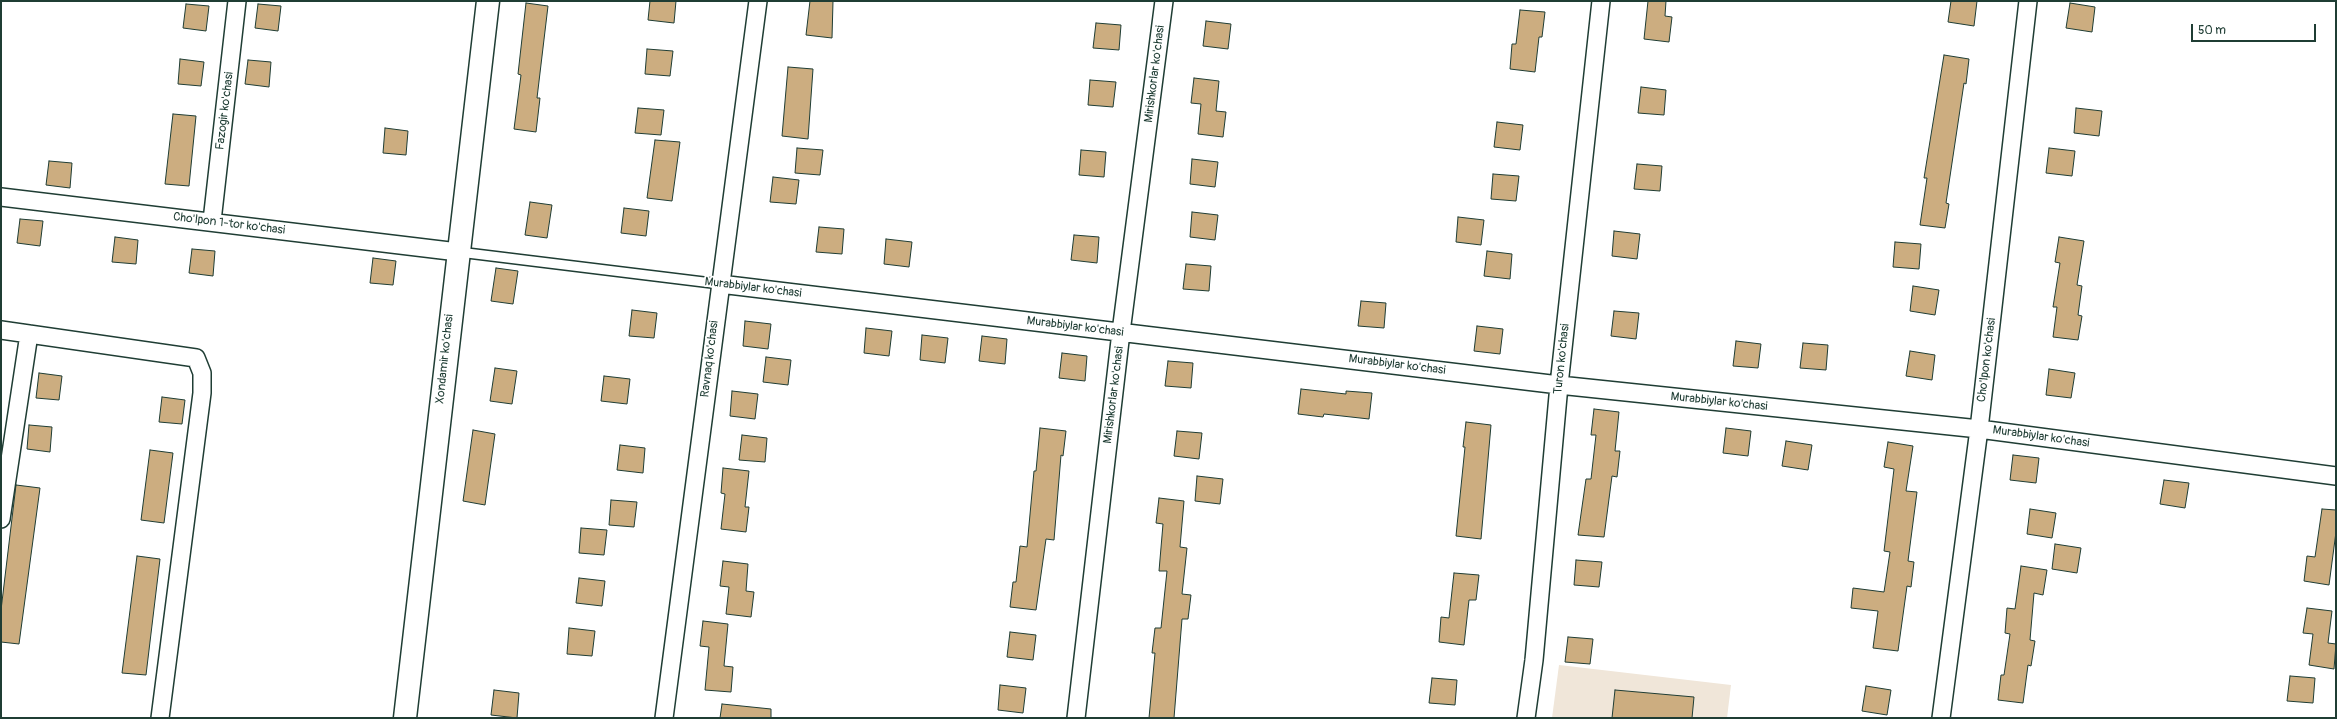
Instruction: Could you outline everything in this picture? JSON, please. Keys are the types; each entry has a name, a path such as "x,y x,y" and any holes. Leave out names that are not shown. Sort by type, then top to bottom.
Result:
{"main road":[{"name":"Xondamir ko'chasi","path":"405,718 488,1"}],"street":[{"name":"Fazogir ko'chasi","path":"212,221 237,1"},
{"name":"Ravnaq ko'chasi","path":"664,718 758,1"},
{"name":"Mirishkorlar ko'chasi","path":"1076,718 1121,332 1164,1"},
{"name":"Turon ko'chasi","path":"1526,718 1534,660 1559,385 1601,1"},
{"name":"Cho'lpon ko'chasi","path":"1941,718 1979,429 2028,1"},
{"name":"Cho'lpon 1-tor ko'chasi","path":"1,197 212,221 458,252"},
{"name":"Murabbiylar ko'chasi","path":"720,284 1559,385 1979,429 2336,476"},
{"path":"1,330 196,358 202,373 202,393 160,718"},
{"path":"1,519 29,334"}],"lane":[{"name":"Murabbiylar ko'chasi","path":"458,252 720,284"}],"shaded area":[{"path":"1559,665 1731,685 1727,718 1552,718"}],"building":[{"path":"650,1 676,1 674,23 648,20"},
{"path":"810,1 833,1 832,38 806,35"},
{"path":"1648,1 1666,1 1665,16 1672,17 1669,42 1644,39"},
{"path":"1951,1 1977,1 1974,26 1948,22"},
{"path":"526,3 548,6 537,98 540,98 536,132 514,129 521,75 518,74"},
{"path":"2070,3 2095,7 2092,32 2066,28"},
{"path":"186,4 209,6 206,31 183,28"},
{"path":"258,4 281,6 278,31 255,28"},
{"path":"1520,10 1545,12 1542,37 1539,37 1535,72 1510,69 1512,44 1516,44"},
{"path":"1206,21 1231,24 1228,49 1203,46"},
{"path":"1096,23 1121,25 1119,50 1093,48"},
{"path":"647,49 673,51 670,76 645,74"},
{"path":"1944,55 1969,59 1946,203 1949,204 1945,228 1920,225 1927,178 1924,178"},
{"path":"180,59 204,62 201,86 178,84"},
{"path":"248,60 271,62 269,87 245,84"},
{"path":"788,67 813,69 808,139 782,136"},
{"path":"1194,78 1219,81 1216,111 1226,112 1223,137 1198,134 1201,104 1191,103"},
{"path":"1090,80 1116,82 1113,107 1088,105"},
{"path":"1641,87 1666,90 1664,115 1638,113"},
{"path":"638,108 664,110 661,135 635,133"},
{"path":"2076,108 2102,111 2099,136 2074,133"},
{"path":"173,114 196,116 189,186 165,184"},
{"path":"1497,122 1523,125 1520,150 1494,147"},
{"path":"385,128 408,131 406,155 383,153"},
{"path":"655,140 680,142 672,201 647,198"},
{"path":"797,148 823,150 820,175 795,173"},
{"path":"2049,148 2075,151 2072,176 2046,173"},
{"path":"1081,150 1106,152 1104,177 1079,175"},
{"path":"1192,159 1218,162 1215,187 1190,184"},
{"path":"49,161 72,163 70,188 46,185"},
{"path":"1637,164 1662,166 1660,191 1634,189"},
{"path":"1493,174 1519,176 1516,201 1491,199"},
{"path":"773,177 799,180 796,204 770,202"},
{"path":"530,202 552,205 547,238 525,235"},
{"path":"624,208 649,211 646,236 621,233"},
{"path":"1192,212 1218,215 1215,240 1190,237"},
{"path":"1458,217 1484,220 1481,245 1456,242"},
{"path":"20,219 43,221 40,246 17,243"},
{"path":"819,227 844,229 842,254 816,252"},
{"path":"1614,231 1640,234 1637,259 1612,256"},
{"path":"1074,235 1099,237 1097,263 1071,260"},
{"path":"115,237 138,240 136,264 112,262"},
{"path":"2059,237 2084,241 2077,285 2082,286 2078,315 2082,316 2078,340 2053,337 2057,307 2053,307 2060,263 2055,262"},
{"path":"886,239 912,242 909,267 884,264"},
{"path":"1895,242 1921,244 1919,269 1893,267"},
{"path":"192,249 215,251 213,276 189,273"},
{"path":"1487,251 1512,254 1510,279 1484,276"},
{"path":"373,258 396,261 393,285 370,283"},
{"path":"1186,264 1211,266 1209,291 1183,289"},
{"path":"496,268 518,271 513,304 491,301"},
{"path":"1913,286 1939,290 1935,315 1910,311"},
{"path":"1361,301 1386,303 1384,328 1358,326"},
{"path":"632,310 657,313 654,338 629,336"},
{"path":"1614,311 1639,313 1636,339 1611,336"},
{"path":"745,321 771,324 768,349 743,346"},
{"path":"1477,326 1503,329 1500,354 1474,351"},
{"path":"866,328 892,331 889,356 864,353"},
{"path":"922,335 948,338 945,363 920,360"},
{"path":"982,336 1007,339 1005,364 979,361"},
{"path":"1736,341 1761,344 1758,368 1733,366"},
{"path":"1803,343 1828,345 1826,370 1800,368"},
{"path":"1910,351 1935,355 1932,380 1906,376"},
{"path":"1062,353 1087,356 1085,381 1059,378"},
{"path":"766,357 791,360 788,385 763,382"},
{"path":"1168,361 1193,363 1191,388 1165,386"},
{"path":"495,368 517,371 512,404 490,401"},
{"path":"2049,369 2075,373 2071,398 2046,395"},
{"path":"39,373 62,376 59,400 36,398"},
{"path":"604,376 630,379 627,404 601,401"},
{"path":"1301,389 1346,394 1346,391 1372,393 1369,419 1324,414 1323,417 1298,414"},
{"path":"732,391 758,394 755,419 730,416"},
{"path":"162,397 185,400 182,424 159,422"},
{"path":"1594,409 1619,412 1615,451 1620,451 1617,477 1612,476 1604,537 1578,535 1586,479 1591,479 1596,435 1591,435"},
{"path":"1466,422 1491,425 1481,539 1456,536"},
{"path":"29,425 52,427 50,452 27,449"},
{"path":"1040,428 1066,431 1063,456 1061,455 1054,540 1046,539 1036,610 1010,607 1013,582 1016,582 1020,546 1027,547 1034,471 1036,471"},
{"path":"1726,428 1751,431 1748,456 1723,453"},
{"path":"473,430 495,434 485,505 463,501"},
{"path":"1177,431 1202,433 1199,459 1174,456"},
{"path":"742,435 767,438 765,462 739,460"},
{"path":"1786,441 1812,445 1808,470 1782,466"},
{"path":"1888,442 1913,446 1906,491 1917,492 1908,561 1914,562 1911,587 1907,586 1898,651 1873,648 1878,611 1851,608 1853,588 1884,592 1890,552 1884,551 1894,469 1884,467"},
{"path":"620,445 645,448 643,473 617,470"},
{"path":"150,450 173,453 164,523 141,520"},
{"path":"2013,455 2039,458 2036,483 2010,480"},
{"path":"723,468 749,471 745,507 749,507 746,532 721,529 725,494 721,493"},
{"path":"1197,476 1223,479 1220,504 1195,501"},
{"path":"2164,480 2189,483 2185,508 2160,504"},
{"path":"16,485 40,488 19,644 1,642 1,610"},
{"path":"1159,498 1184,501 1180,547 1187,548 1182,594 1191,595 1188,619 1182,619 1174,718 1149,718 1155,653 1152,653 1155,628 1161,628 1167,571 1159,571 1163,524 1156,523"},
{"path":"611,500 637,502 634,527 609,525"},
{"path":"2030,509 2056,513 2052,538 2027,534"},
{"path":"2322,509 2336,510 2336,532 2329,585 2304,581 2307,556 2315,557"},
{"path":"581,528 607,530 604,555 579,553"},
{"path":"2055,544 2081,548 2077,573 2052,569"},
{"path":"137,556 160,559 146,675 122,673"},
{"path":"1576,560 1602,562 1599,587 1574,585"},
{"path":"723,561 748,564 746,591 754,592 751,617 726,614 729,587 720,586"},
{"path":"2021,566 2047,570 2043,595 2034,593 2030,640 2035,641 2031,666 2028,665 2023,703 1998,700 2001,675 2004,675 2010,634 2005,633 2007,608 2015,609"},
{"path":"1454,573 1479,575 1476,600 1469,600 1464,645 1439,642 1441,617 1449,618"},
{"path":"579,578 605,581 602,606 576,603"},
{"path":"2307,608 2332,611 2328,643 2336,644 2334,669 2309,665 2313,634 2303,633"},
{"path":"703,621 728,624 724,666 733,667 731,692 705,690 709,647 700,646"},
{"path":"569,628 595,631 592,656 567,654"},
{"path":"1010,632 1036,635 1033,660 1007,657"},
{"path":"1568,637 1593,639 1590,664 1565,662"},
{"path":"2290,676 2315,678 2313,703 2287,701"},
{"path":"1432,678 1457,680 1455,705 1429,703"},
{"path":"1000,685 1026,688 1023,713 998,710"},
{"path":"1866,686 1891,690 1887,715 1862,711"},
{"path":"494,690 519,693 517,718 491,715"},
{"path":"1615,690 1694,697 1692,718 1612,718"},
{"path":"722,704 771,709 771,718 720,718"}]}
